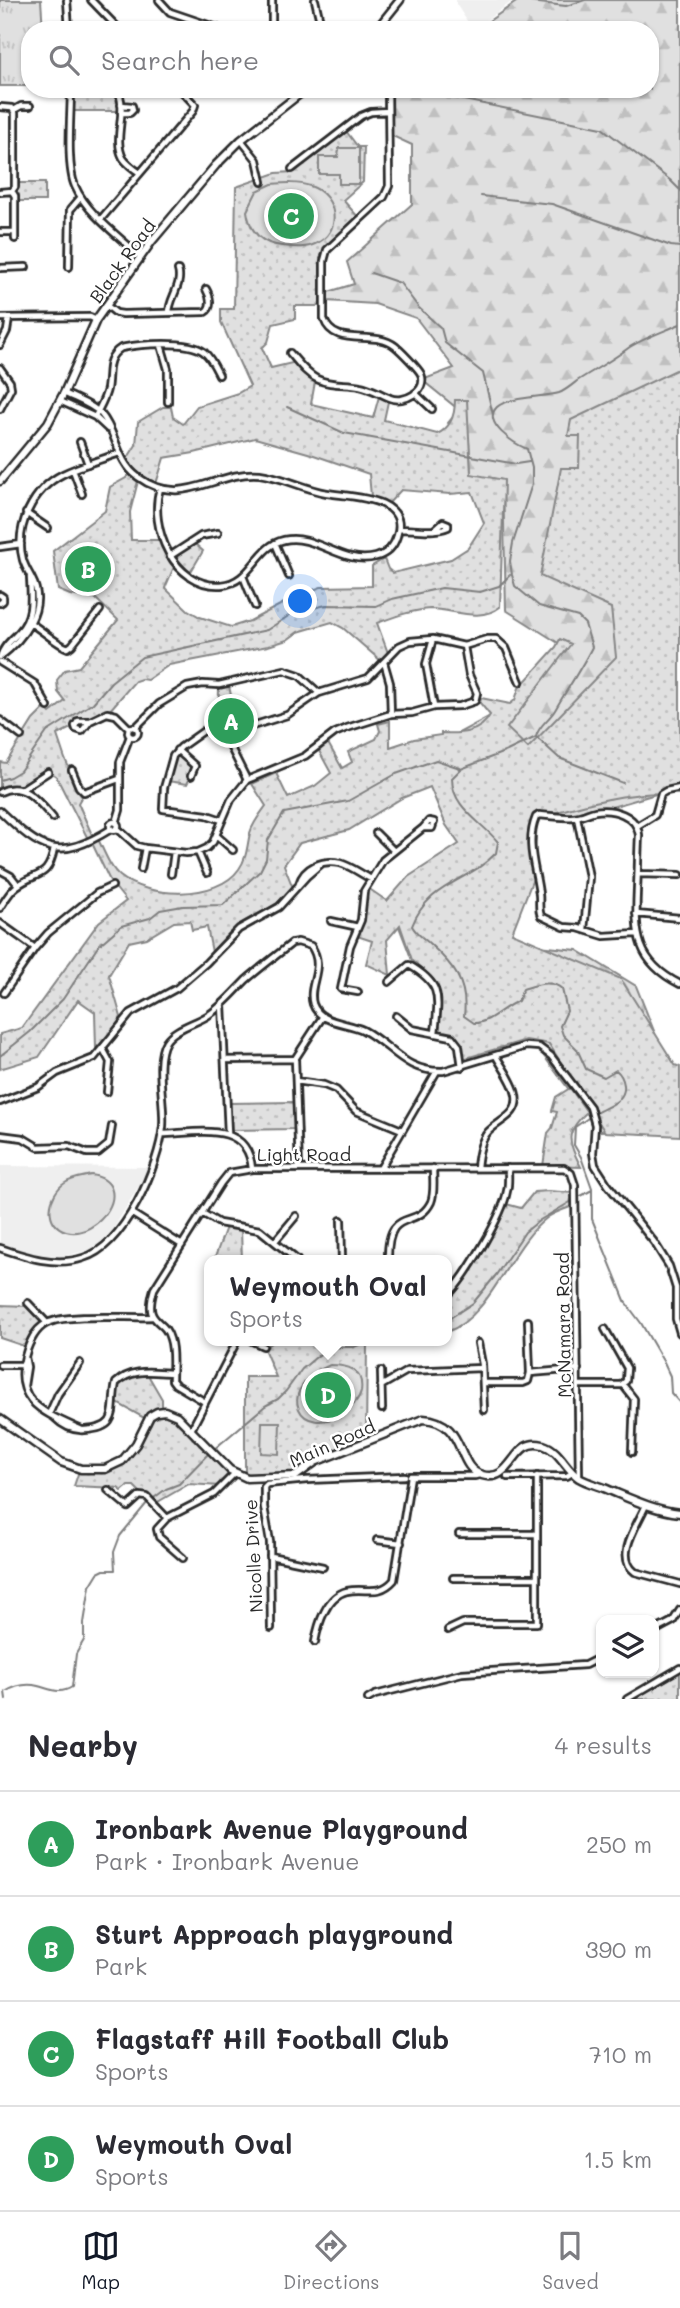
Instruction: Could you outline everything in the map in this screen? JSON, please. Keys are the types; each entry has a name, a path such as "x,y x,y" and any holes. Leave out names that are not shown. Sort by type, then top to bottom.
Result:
{"main road":[{"path":"383,21 400,0"},
{"name":"Black Road","path":"0,481 48,423 96,320 141,257 216,165 241,140 295,98"},
{"path":"0,1419 61,1462 81,1469 105,1469 122,1461 136,1444 150,1416 165,1410 191,1430 235,1473"},
{"name":"Main Road","path":"235,1473 247,1478 297,1479 315,1462 424,1419 435,1420 450,1429 471,1467 479,1475"},
{"path":"479,1475 498,1476 522,1449 536,1444 554,1451 579,1478 646,1505 680,1513"}],"street":[{"path":"67,0 68,21"},
{"path":"91,0 111,21"},
{"path":"159,0 170,12 196,21"},
{"path":"272,0 272,21"},
{"path":"315,0 319,21"},
{"path":"71,98 71,169 75,186 101,219 141,257"},
{"path":"120,98 121,153 126,162 140,173"},
{"path":"101,219 195,107 188,98"},
{"path":"290,353 311,376 320,381 359,386 395,400 403,400 415,393 422,380 420,372 394,346 383,340 334,333 326,326 324,318 324,261 327,250 384,197 389,186 388,98"},
{"path":"121,105 130,106 133,110 130,113 121,113"},
{"path":"0,107 15,110 20,106 30,106"},
{"path":"12,191 16,182 15,110"},
{"path":"292,169 361,116 371,112 388,111"},
{"path":"241,140 257,160 262,182"},
{"path":"0,192 12,191"},
{"path":"12,191 15,196 15,239"},
{"path":"69,267 70,210 82,197"},
{"path":"0,232 15,232"},
{"path":"0,268 26,267"},
{"path":"169,313 179,283 178,270"},
{"path":"106,305 116,313 123,314 208,311 209,295 206,289"},
{"path":"0,318 90,317 96,320"},
{"path":"0,345 7,331 9,318"},
{"path":"161,345 168,369 168,402"},
{"path":"95,417 107,391 109,363 113,352 128,346 191,345 202,350 219,375"},
{"path":"0,369 10,382 11,388 0,409"},
{"path":"64,393 98,411 106,421 119,453 132,472 160,488 177,491 196,489 240,474 262,475 324,492 377,500 396,517 399,529 394,544 384,554 361,559 297,539 270,546 243,576 224,585 203,583 180,569 170,556 156,519 156,502 160,488"},
{"path":"415,393 432,409"},
{"path":"60,401 95,417 111,432"},
{"path":"80,442 89,464"},
{"path":"1,656 19,640 35,609 33,579 23,560 21,544 26,513 51,482 73,470 119,453"},
{"path":"73,470 82,494"},
{"path":"26,513 48,528"},
{"path":"399,529 434,530"},
{"path":"170,556 201,536 218,533"},
{"path":"275,543 289,576"},
{"path":"0,547 21,544"},
{"path":"243,576 255,606"},
{"path":"0,595 3,597 0,603"},
{"path":"29,622 68,648 100,610"},
{"path":"433,639 426,664 435,707"},
{"path":"227,740 249,727 287,715 319,693 368,678 399,646 410,640 433,639 464,646 487,639 499,641 506,648 520,682"},
{"path":"115,827 137,846 145,848 198,852 207,848 216,835 231,800 247,780 305,756 335,733 391,714 412,713 475,701 477,697 464,646"},
{"path":"0,662 35,684 48,707"},
{"path":"384,662 390,683 391,714"},
{"path":"0,811 29,838 54,849 74,848 115,827 120,810 121,755 130,736 128,731 180,690 203,684 219,685 284,670 299,675 319,693"},
{"path":"90,721 107,713 116,715 137,734 130,736"},
{"path":"0,720 21,736"},
{"path":"222,820 163,808 168,770 177,750 211,728 221,732 247,780"},
{"path":"177,750 195,766 191,776"},
{"path":"72,770 84,792 119,779"},
{"path":"22,789 48,772"},
{"path":"0,792 11,788 22,789 53,818"},
{"path":"637,826 655,816 661,794 680,788"},
{"path":"637,934 609,937 564,927 541,916 531,847 536,817 577,817 596,811 612,811 626,816 637,826 639,835 636,914 639,945 663,975 679,982"},
{"path":"577,817 589,877 584,930"},
{"path":"341,989 350,946 361,920 362,897 371,879 393,850 424,828"},
{"path":"376,833 393,850"},
{"path":"216,835 233,850"},
{"path":"141,869 145,848"},
{"path":"0,908 18,885 39,876 47,869 54,849"},
{"path":"172,874 174,852"},
{"path":"198,852 207,873"},
{"path":"0,1102 38,1087 57,1073 94,1058 131,1013 177,988 239,929 279,907 321,864 339,863 371,879"},
{"path":"638,874 679,875 680,867"},
{"path":"0,870 11,876 18,885"},
{"path":"4,993 35,948 64,919 97,893 112,886"},
{"path":"336,914 333,921 358,927"},
{"path":"636,914 680,918"},
{"path":"0,923 35,948"},
{"path":"0,1248 37,1260 83,1258 101,1248 117,1233 149,1178 162,1134 164,1109 161,1059 162,1050 170,1037 209,1016 277,955 292,943 298,942 311,946 317,958 312,999 317,1011 323,1016 365,1031 405,1061 437,1071 461,1067 526,1046 545,1050 594,1117 593,1153 596,1165 669,1266 676,1288 676,1319 680,1334"},
{"path":"389,982 409,965 430,979 437,994 435,1034"},
{"path":"334,988 358,992"},
{"path":"222,1003 228,1133"},
{"path":"299,1168 295,1059 323,1016"},
{"path":"396,1016 412,1029 447,1036 456,1041 461,1067"},
{"path":"103,1049 110,1062 107,1092"},
{"path":"477,1168 484,1138 511,1115 517,1099 496,1056"},
{"path":"225,1060 295,1059"},
{"path":"381,1168 437,1071"},
{"path":"296,1081 324,1085 335,1090 356,1111 402,1130"},
{"path":"0,1135 23,1138 38,1147 69,1146 88,1153 98,1153 109,1144 112,1126"},
{"path":"162,1134 228,1133 246,1146 251,1156 252,1169"},
{"name":"Light Road","path":"152,1317 151,1301 154,1289 229,1173 252,1169 299,1168 564,1168 570,1173"},
{"path":"388,1255 389,1239 393,1229 422,1213 433,1199 433,1168"},
{"path":"452,1290 466,1275 504,1202 508,1189 508,1168"},
{"name":"McNamara Road","path":"570,1173 575,1185 579,1478"},
{"path":"131,1213 182,1245"},
{"path":"202,1213 219,1223 260,1230 291,1255"},
{"path":"275,1241 296,1216"},
{"path":"341,1220 342,1255"},
{"path":"28,1303 47,1323"},
{"path":"172,1373 134,1372 125,1375 116,1382 112,1419 98,1430 76,1430 64,1425 27,1398 22,1365 33,1336 47,1323 62,1319 152,1317 170,1336 175,1384 205,1402"},
{"path":"483,1383 528,1381 528,1321"},
{"path":"605,1329 627,1368 623,1385"},
{"path":"478,1343 484,1410"},
{"path":"191,1430 234,1346"},
{"path":"24,1386 27,1367 25,1356"},
{"path":"48,1414 58,1394 80,1363"},
{"path":"0,1365 22,1365"},
{"path":"381,1386 407,1371 482,1368"},
{"path":"530,1373 578,1369"},
{"path":"381,1371 382,1409"},
{"path":"579,1385 623,1385"},
{"path":"623,1385 634,1399 632,1452"},
{"path":"507,1476 567,1476 573,1472"},
{"path":"183,1548 181,1556 157,1533 157,1529 167,1518 214,1494 235,1473"},
{"path":"297,1479 479,1475"},
{"path":"315,1642 324,1613 336,1597 348,1591 381,1590 394,1580 401,1544 408,1476"},
{"path":"448,1630 463,1623 537,1623 537,1476"},
{"name":"Nicolle Drive","path":"271,1628 270,1556 264,1487 267,1484 297,1479"},
{"path":"113,1495 118,1489"},
{"path":"108,1490 128,1507 140,1496 146,1497 167,1518"},
{"path":"646,1505 626,1549 627,1562 635,1572 680,1584"},
{"path":"459,1534 537,1534"},
{"path":"377,1540 401,1544"},
{"path":"270,1556 323,1567"},
{"path":"453,1578 537,1578"},
{"path":"659,1628 673,1621 680,1610"},
{"path":"371,1698 462,1672 585,1665 596,1660"},
{"path":"627,1699 680,1668"}],"shaded area":[{"path":"456,0 514,0 485,21 467,21"},
{"path":"0,1166 150,1167 112,1231 94,1249 56,1258 29,1256 0,1244"}],"green space":[{"path":"0,0 41,0 42,21 21,21 21,86 0,86"},
{"path":"519,0 680,0 680,791 666,791 581,816 545,815 533,825 509,943 577,950 636,986 666,1061 680,1129 600,1131 534,1043 469,1045 412,960 391,906 462,851 451,737 522,699 563,646 506,610 503,480 471,475 469,441 448,423 459,410 422,380 454,368 416,318 375,304 327,301 328,292 354,284 347,262 412,204 412,145 388,134 391,98 659,98 659,21 489,21"},
{"path":"71,98 119,98 121,111 71,111"},
{"path":"346,131 358,147 364,147 363,182 343,200 359,218 324,249 320,259 320,306 295,306 295,319 273,324 268,342 262,348 271,368 296,362 315,382 311,404 373,418 380,393 389,397 384,420 437,434 446,428 451,420 455,400 467,400 471,474 504,480 500,607 492,612 475,615 430,609 377,623 388,653 381,661 343,628 332,622 298,632 287,640 268,646 169,665 147,680 135,681 110,710 99,712 89,719 76,719 73,727 57,735 82,796 78,803 93,837 88,839 56,776 45,769 21,786 0,789 0,762 6,763 33,720 45,708 50,713 65,701 58,692 57,680 65,670 79,667 118,620 95,598 70,595 58,590 53,551 105,511 110,487 130,473 138,481 130,512 131,540 160,540 174,567 165,588 188,610 231,627 250,621 297,596 321,587 372,586 372,566 384,559 393,573 451,559 468,548 484,523 472,492 450,494 401,490 388,504 371,496 369,474 255,438 164,458 156,484 136,472 127,459 136,445 138,422 163,407 171,407 173,417 183,424 197,406 238,393 250,386 221,322 221,309 234,309 236,187 276,173 293,172"},
{"path":"339,148 359,148 359,184 339,184 339,174 319,174 319,157 338,157"},
{"path":"16,183 45,183 45,201 16,201"},
{"path":"272,184 310,186 327,197 334,214 330,232 324,239 311,246 295,247 268,243 258,236 247,211 257,191"},
{"path":"680,368 680,794 625,796 537,818 534,876 512,933 621,979 675,1065 680,1067 680,1136 605,1132 549,1044 526,1040 463,1059 457,1039 437,1032 440,994 438,988 434,980 412,960 400,925 387,940 390,975 366,964 372,941 357,936 368,888 387,901 408,877 459,844 446,825 430,787 402,798 349,830 300,843 284,865 293,888 274,905 235,928 212,952 207,927 192,930 190,921 174,922 147,938 129,942 109,975 121,1017 109,1037 96,1048 95,1012 78,1000 39,1057 0,1069 0,1034 22,1028 99,922 126,901 110,881 92,843 98,839 113,869 132,883 147,889 181,893 215,887 229,879 242,865 251,829 266,806 252,784 276,773 288,798 315,786 331,773 319,751 328,743 342,768 352,762 348,752 376,739 380,731 378,724 390,721 390,747 441,733 462,733 475,729 490,715 480,703 481,698 510,704 515,700 519,688 560,639 571,644 507,728 528,748 616,657 611,608 540,576 561,468 579,468 580,436 568,436 571,420"},
{"path":"191,544 203,551 190,573 175,556"},
{"path":"229,686 233,705 245,727 229,735 218,726 219,688"},
{"path":"176,755 195,768 187,784 167,781"},
{"path":"570,1088 587,1112 575,1126 570,1138 581,1167 543,1166 548,1133 557,1112 552,1111 556,1097"},
{"path":"293,1102 295,1129 230,1130 229,1103"},
{"path":"91,1175 105,1180 111,1189 112,1199 108,1210 90,1228 78,1232 66,1231 54,1222 51,1216 50,1209 55,1194 68,1181"},
{"path":"534,1192 573,1193 573,1206 551,1215 534,1230 477,1311 452,1329 452,1292 473,1267 506,1204 521,1208"},
{"path":"226,1227 241,1229 242,1255 216,1255"},
{"path":"0,1305 28,1306 44,1322 33,1332 27,1347 0,1338"},
{"path":"268,1346 367,1346 366,1439 297,1473 245,1474 245,1377 276,1377 265,1351"},
{"path":"330,1365 348,1367 357,1373 361,1391 357,1400 345,1412 329,1420 316,1421 305,1417 299,1409 297,1398 312,1375"},
{"path":"148,1375 162,1399 162,1408 156,1409 146,1419 117,1403 118,1384 126,1376"},
{"path":"164,1413 176,1418 231,1474 220,1486 189,1484 156,1503 134,1486 128,1486 122,1491 118,1488 74,1486 79,1471 107,1470 123,1464 135,1451 152,1417"},
{"path":"262,1422 280,1422 279,1454 261,1453"},
{"path":"680,1671 680,1699 632,1699"}],"waterway":[{"path":"530,2 566,6 585,0"},
{"path":"454,98 602,128 680,190"},
{"path":"481,196 552,204 680,247"},
{"path":"371,273 400,283 419,308 441,328 445,343 483,373 493,415"},
{"path":"596,1113 622,1096 623,1080 616,1070 604,1077 586,1069 577,1049 563,1035 560,1026 567,1011 562,989 553,984 523,989 518,1001 491,1018 474,1023 464,1016 464,994 453,968 412,926 419,912 438,892 474,871 496,853 498,842 462,806 453,789 452,778 461,769 536,737 592,647 585,624 578,617 539,606 515,586 510,561 532,484 532,468 527,449 515,443 496,426 493,413 497,407 509,401 561,392 632,346 680,324"},
{"path":"287,407 344,433 516,464 529,462"},
{"path":"0,780 20,771 47,732 93,703 111,682 142,657 267,630 293,613 326,605 376,606 392,599 442,588 480,592 499,586 510,575"},
{"path":"536,737 559,758 623,783"},
{"path":"0,1056 30,1032 63,999 99,945 121,926 150,918 160,910 183,906 223,905 260,871 266,859 268,840 284,813 348,801 396,774 436,760 460,768"},
{"path":"591,1116 575,1127 574,1145 592,1188 592,1219 626,1303 663,1361 670,1376 671,1393 680,1403"},
{"path":"581,1196 592,1190"},
{"path":"452,1317 473,1303 525,1232 572,1201"},
{"path":"213,1450 265,1406 278,1399 302,1369 327,1349 356,1346"},
{"path":"6,1699 5,1692 21,1686 34,1685 59,1691 72,1687 76,1654 84,1640 90,1586 98,1573 115,1570 114,1552 120,1536 147,1503 166,1489 179,1484 209,1453"}],"place":[{"name":"Flagstaff Hill Football Club","path":"291,216"},
{"name":"Sturt Approach playground","path":"88,569"},
{"name":"Ironbark Avenue Playground","path":"231,721"},
{"name":"Weymouth Oval","path":"328,1395"}]}
